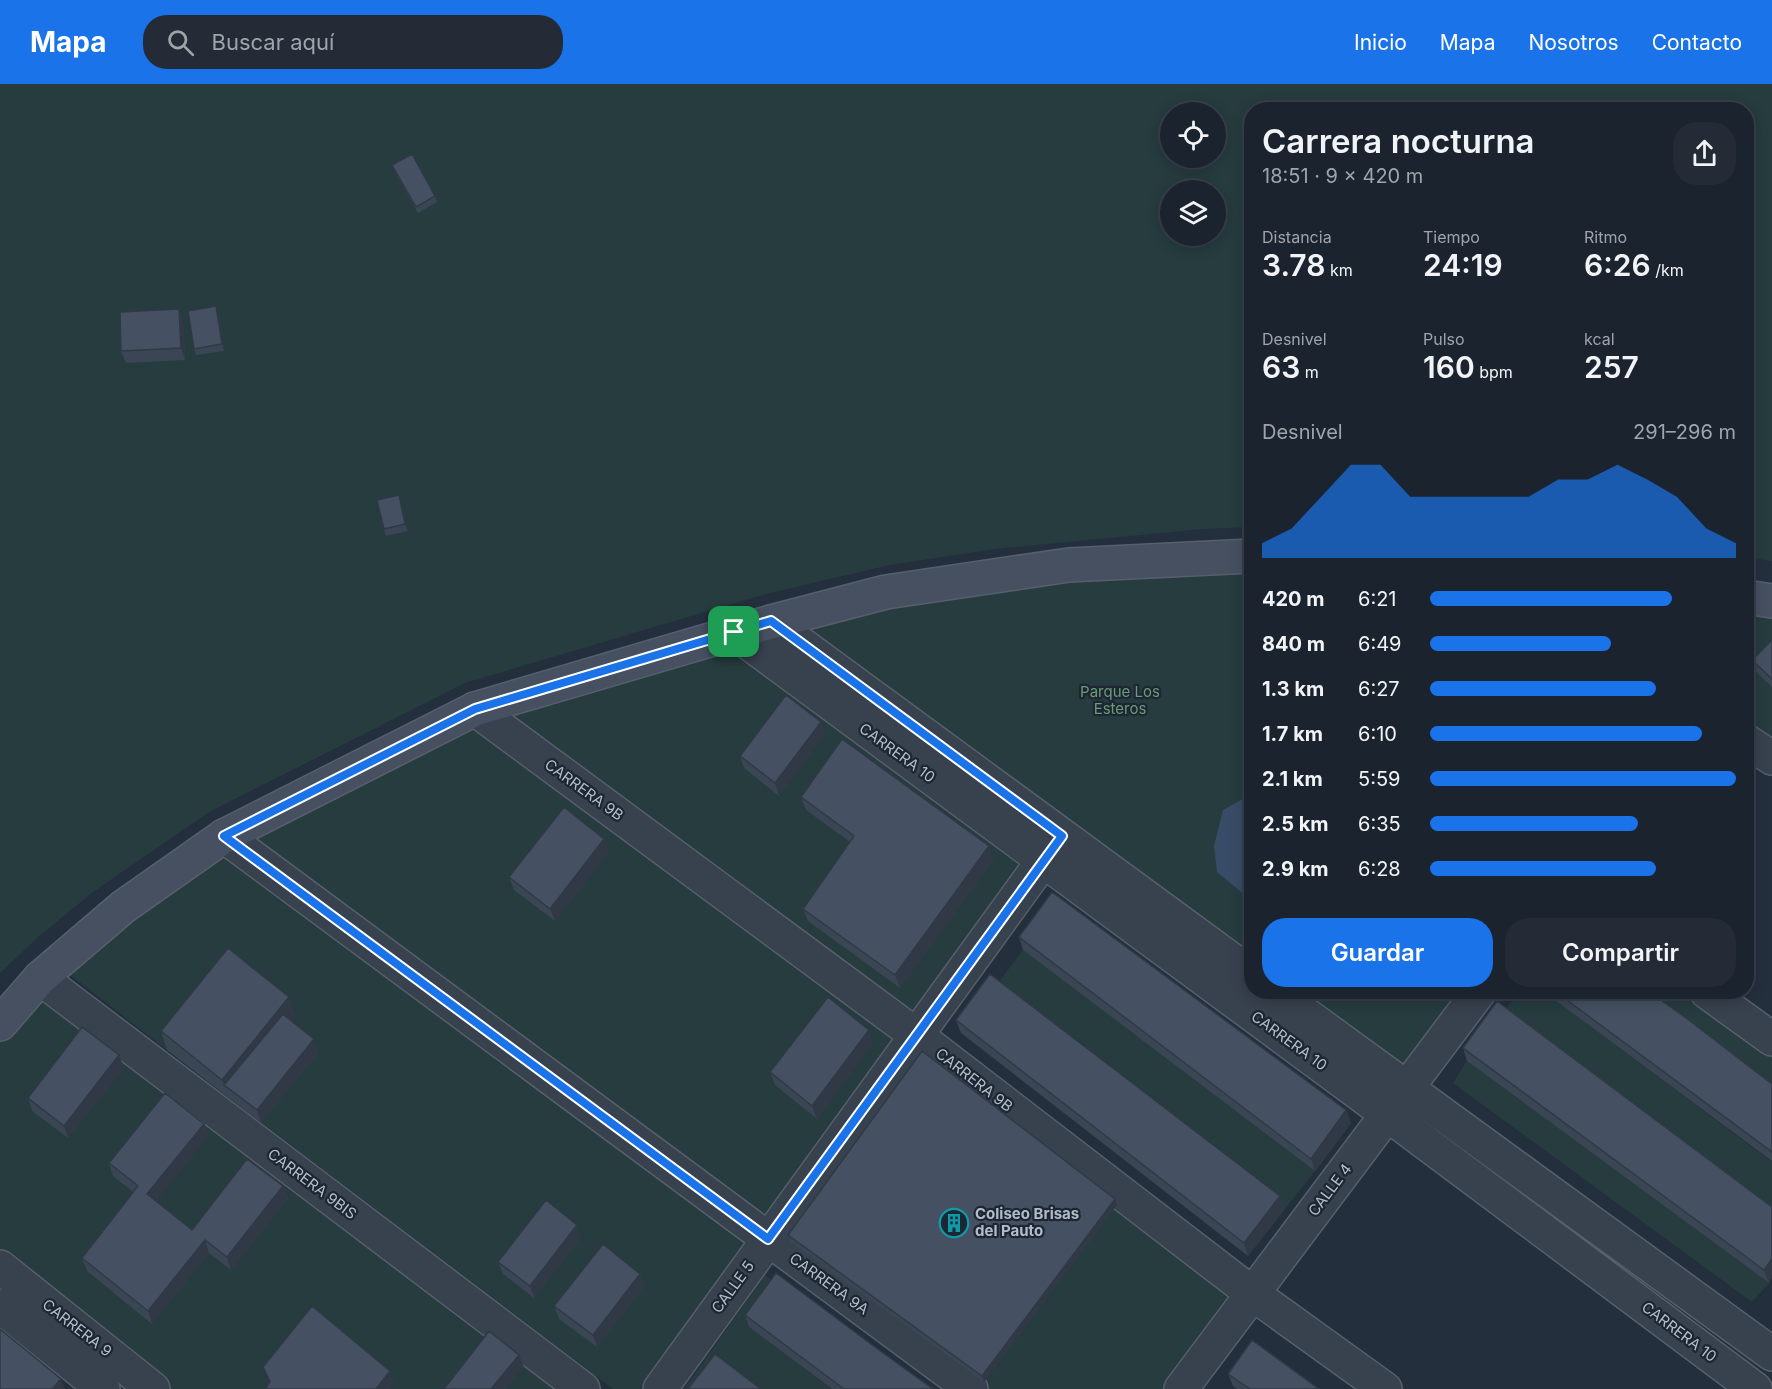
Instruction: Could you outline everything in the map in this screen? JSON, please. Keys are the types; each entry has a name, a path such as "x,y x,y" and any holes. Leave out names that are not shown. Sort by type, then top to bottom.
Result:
{"street":[{"path":"0,1024 40,978 123,907 224,836 475,709 771,621 886,592 1069,565 1244,556"},
{"path":"1754,598 1772,601"},
{"name":"CARRERA 10","path":"771,621 1387,1114 1740,1384"},
{"name":"CARRERA 10","path":"734,632 1053,848 1244,970"},
{"name":"CARRERA 9B","path":"475,709 916,1035 1252,1294 1384,1389"},
{"path":"1754,746 1772,758"},
{"name":"CARRERA 9A","path":"224,836 971,1389"},
{"name":"CALLE 5","path":"660,1389 1053,848"},
{"name":"CARRERA 9BIS","path":"40,978 583,1389"},
{"path":"1285,999 1768,1342 1740,1384"},
{"name":"CALLE 4","path":"1181,1389 1474,999"},
{"path":"1717,999 1772,1039"},
{"name":"CARRERA 9","path":"0,1268 153,1389"},
{"name":"CARRERA 9","path":"0,1306 103,1389"}],"green space":[{"path":"0,84 1772,84 1772,561 1754,558 1754,102 1244,102 1244,527 1202,529 995,549 890,565 766,594 465,683 209,812 93,892 37,938 0,973"},
{"name":"Parque Los Esteros","path":"1244,565 1244,955 795,623 886,599"},
{"path":"1754,608 1772,611 1772,740 1754,728"},
{"path":"730,646 1026,861 912,1016 502,714"},
{"path":"476,714 911,1035 768,1231 233,838"},
{"path":"225,857 749,1243 640,1389 613,1389 69,974 133,920"},
{"path":"1023,950 1315,1171 1285,1209 995,987"},
{"path":"39,994 566,1389 171,1389 0,1255 0,1039"},
{"path":"1303,999 1455,999 1399,1070"},
{"path":"1513,999 1553,999 1772,1162 1772,1216 1502,1013"},
{"path":"1647,999 1695,999 1772,1055 1772,1093"},
{"path":"921,1049 1242,1296 1172,1389 983,1389"},
{"path":"1467,1061 1769,1283 1752,1302 1453,1083"},
{"path":"765,1275 780,1285 749,1327 831,1389 684,1389"}],"water":[{"path":"1244,798 1244,894 1217,872 1214,846 1223,810"}],"building":[{"path":"412,154 435,196 416,207 392,165"},
{"path":"216,306 222,344 194,349 188,311"},
{"path":"179,309 181,348 121,351 120,312"},
{"path":"399,495 405,524 384,529 377,500"},
{"path":"1772,640 1772,679 1754,662 1754,658"},
{"path":"786,695 821,722 775,783 740,756"},
{"path":"842,739 989,846 895,975 803,909 854,836 801,797"},
{"path":"564,807 604,839 550,909 509,877"},
{"path":"1052,892 1346,1110 1311,1159 1019,937"},
{"path":"228,948 289,997 222,1080 161,1031"},
{"path":"990,974 1280,1196 1244,1243 956,1020"},
{"path":"828,997 869,1030 812,1106 770,1072"},
{"path":"1565,999 1660,999 1686,1018 1772,1084 1772,1152"},
{"path":"1497,1001 1772,1207 1772,1259 1764,1270 1463,1048"},
{"path":"283,1014 314,1039 257,1110 224,1085"},
{"path":"82,1027 119,1055 64,1126 28,1098"},
{"name":"Coliseo Brisas del Pauto","path":"922,1051 1115,1199 982,1376 788,1235"},
{"path":"165,1093 204,1124 147,1194 192,1230 247,1159 283,1186 227,1257 205,1240 148,1311 82,1258 138,1186 109,1163"},
{"path":"546,1200 577,1225 530,1286 498,1262"},
{"path":"603,1244 640,1274 593,1335 554,1306"},
{"path":"776,1273 933,1389 844,1389 745,1315"},
{"path":"312,1306 390,1371 376,1389 266,1389 270,1381 263,1367"},
{"path":"0,1329 61,1379 52,1389 0,1389"},
{"path":"489,1331 519,1355 491,1389 444,1389"},
{"path":"1252,1340 1319,1389 1250,1389 1228,1374"},
{"path":"715,1354 761,1389 688,1389"}],"place":[{"name":"Coliseo Brisas del Pauto","path":"954,1223"}],"route":[{"path":"771,621 1062,836 768,1239 224,836 475,709 734,632 771,621"}]}
